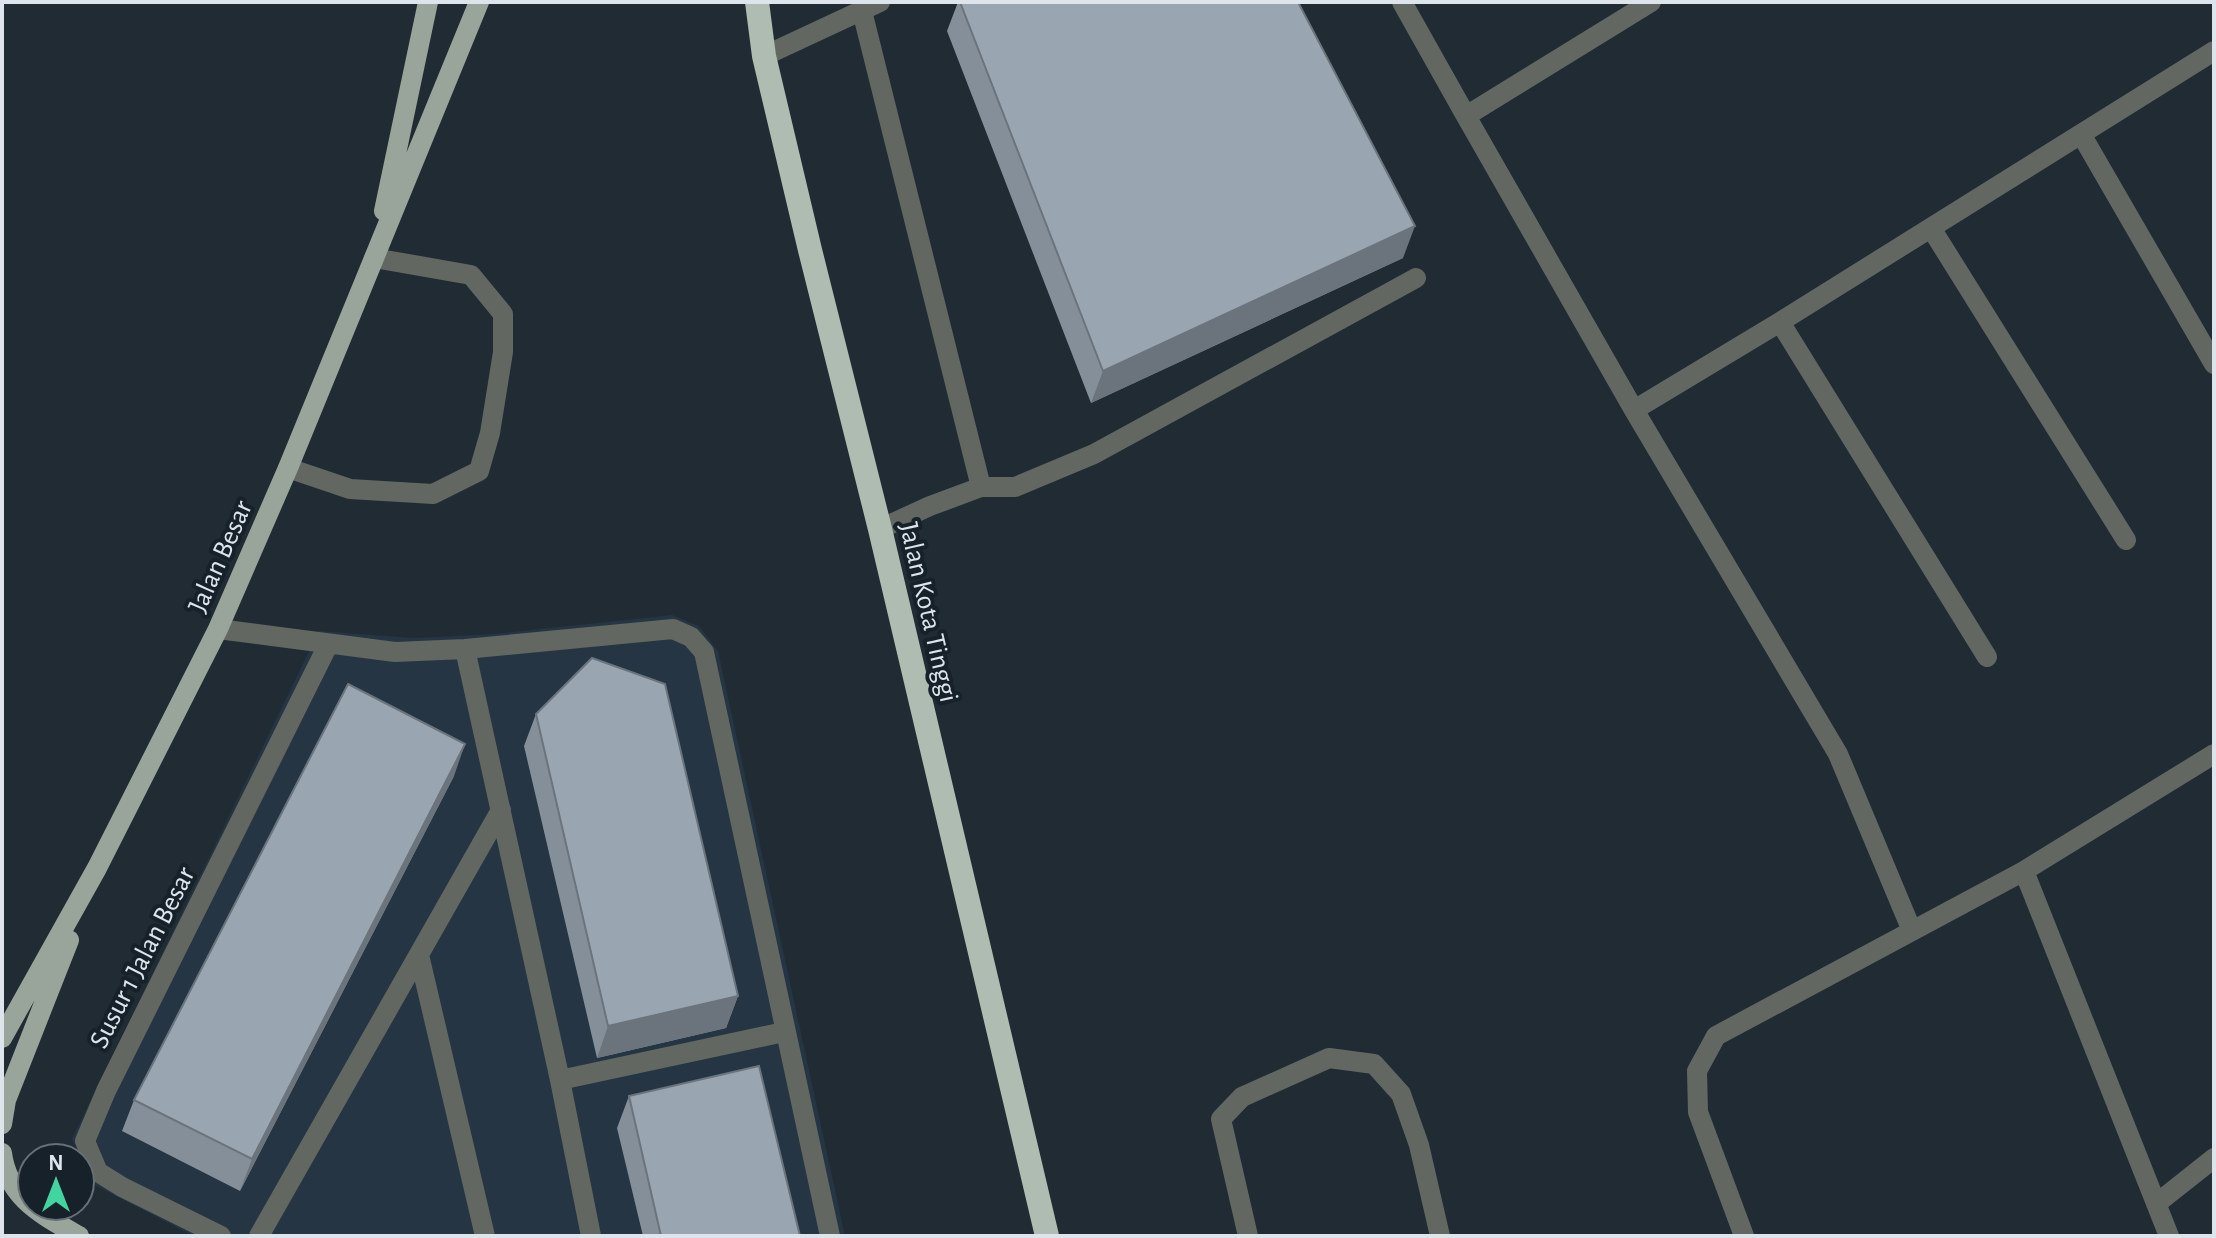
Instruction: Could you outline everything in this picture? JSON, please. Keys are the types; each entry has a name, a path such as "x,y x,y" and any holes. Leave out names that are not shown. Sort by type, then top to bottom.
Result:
{"highway":[{"name":"Jalan Kota Tinggi","path":"757,2 764,56 880,529 1047,1236"}],"main road":[{"name":"Jalan Besar","path":"374,258 428,2"},
{"name":"Jalan Besar","path":"2,1038 97,868 218,629 288,468 479,2"},
{"path":"746,2 764,56"},
{"name":"Jalan Besar","path":"2,1124 6,1100 97,868"},
{"path":"2,1153 12,1185 31,1207 79,1236"}],"street":[{"path":"1402,2 1634,410 1838,754 1912,931"},
{"path":"1466,116 1651,2"},
{"path":"764,56 871,7 981,487"},
{"path":"1634,410 2214,51"},
{"path":"2081,134 2214,364"},
{"path":"1931,228 2126,540"},
{"path":"288,468 350,489 433,494 479,471 490,433 503,352 503,314 471,275 374,258"},
{"path":"880,529 981,487 1015,487 1094,454 1416,278"},
{"path":"1780,322 1987,657"},
{"path":"218,629 395,652 465,649 673,629 691,637 704,652 830,1236"},
{"name":"Susur 1 Jalan Besar","path":"221,1236 98,1172 85,1141 112,1077 328,645"},
{"path":"465,649 560,1080 591,1236"},
{"path":"1744,1236 1698,1112 1697,1071 1716,1036 2024,871 2214,754"},
{"path":"259,1236 501,810"},
{"path":"2024,871 2169,1236"},
{"path":"419,955 485,1236"},
{"path":"560,1080 784,1032"},
{"path":"1248,1236 1221,1119 1242,1097 1329,1058 1374,1064 1401,1094 1419,1145 1440,1236"},
{"path":"2156,1204 2214,1158"}],"shaded area":[{"path":"672,615 699,626 718,651 845,1236 194,1236 96,1186 96,1142 73,1142 72,1139 319,631 414,638 493,634"}],"building":[{"path":"960,2 1298,2 1415,226 1103,371"},
{"path":"592,658 665,684 738,996 608,1026 536,714"},
{"path":"348,684 465,744 252,1159 134,1100"},
{"path":"759,1066 800,1236 661,1236 629,1096"}]}
